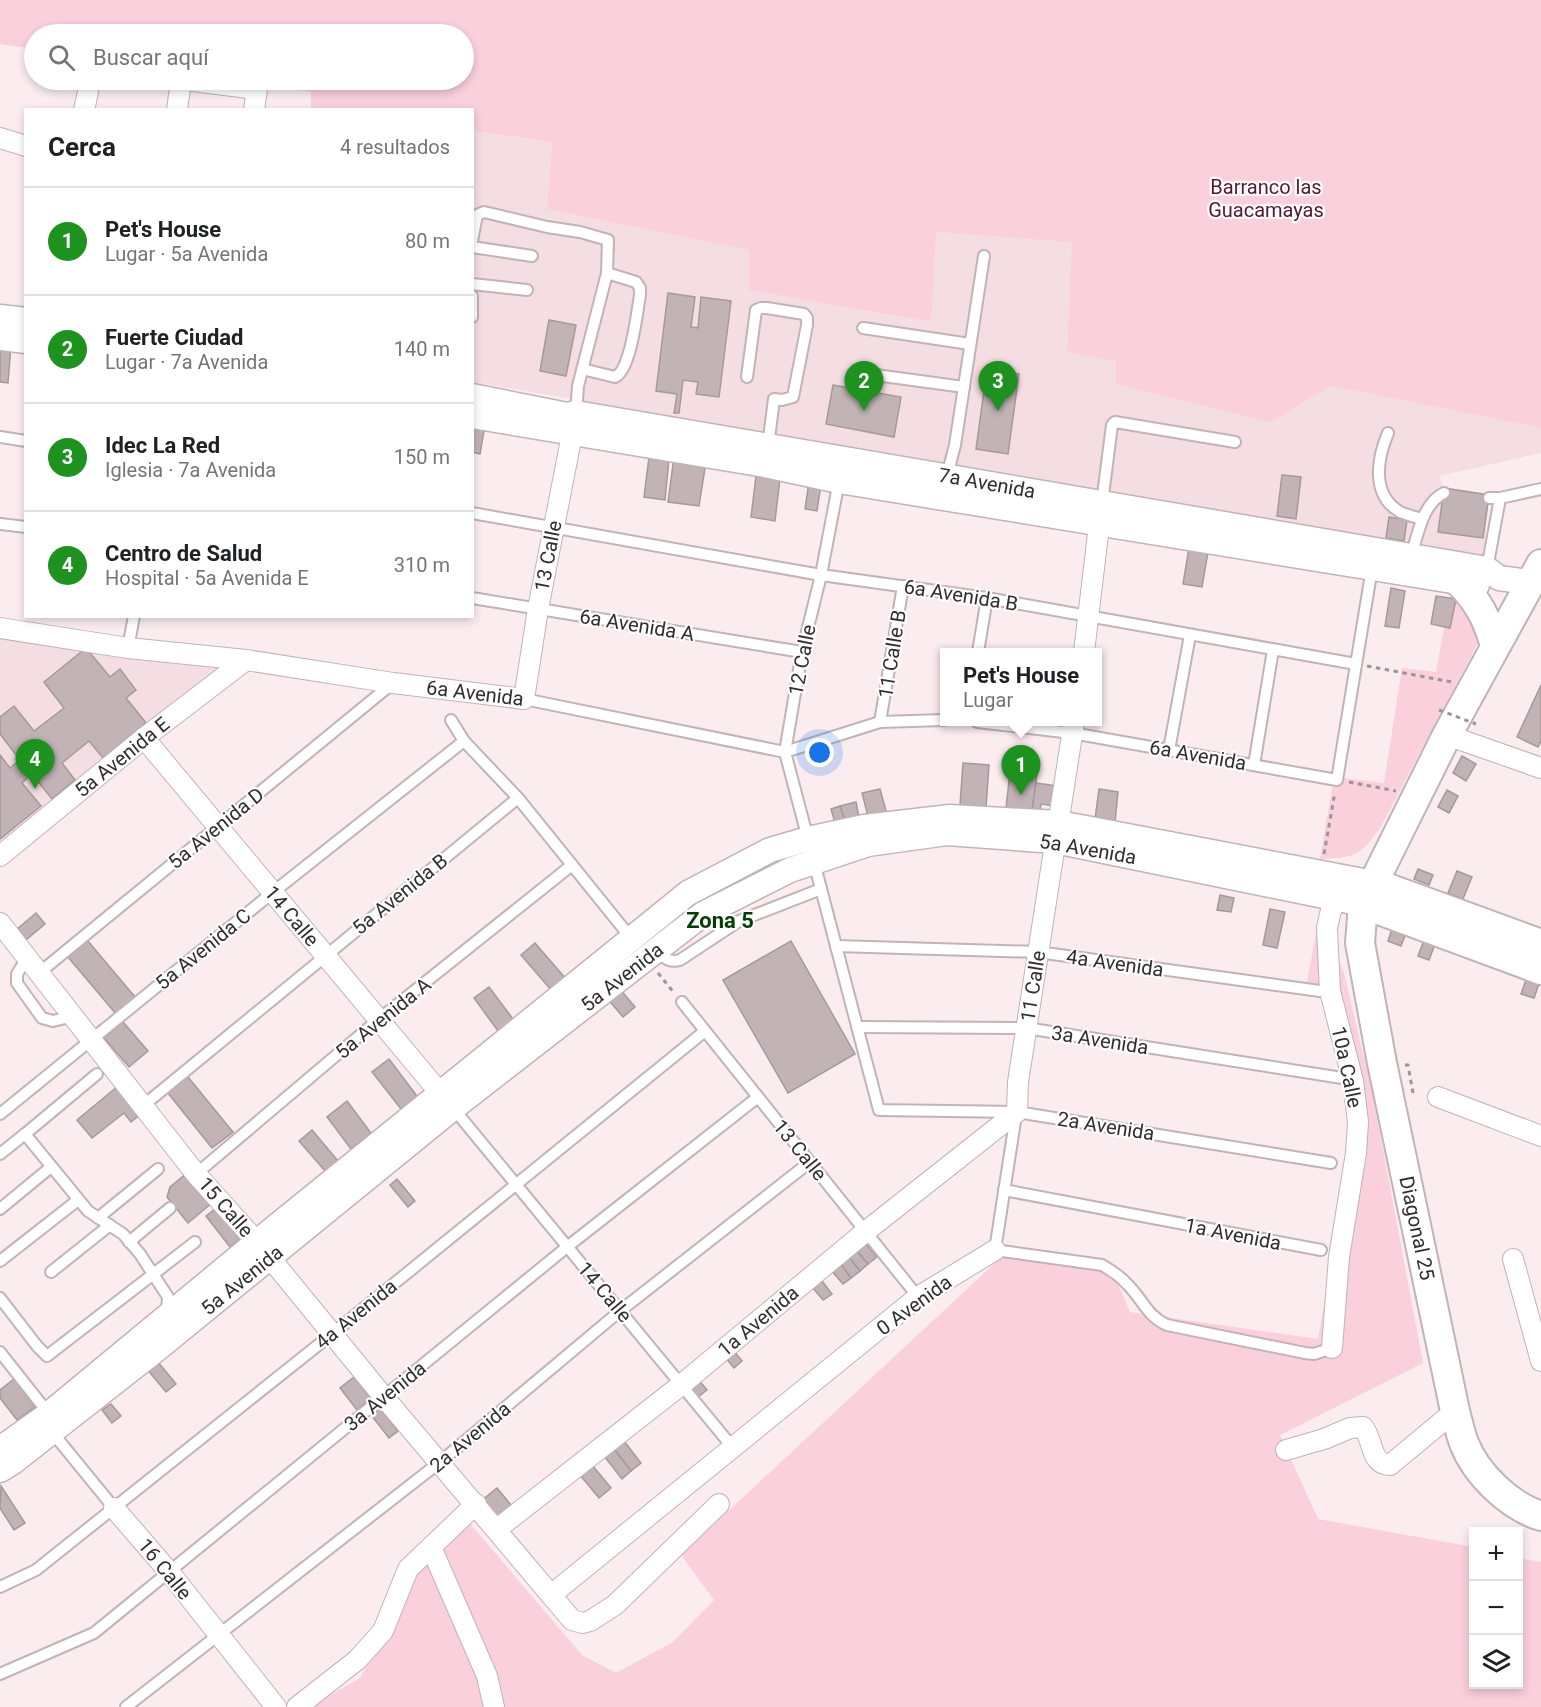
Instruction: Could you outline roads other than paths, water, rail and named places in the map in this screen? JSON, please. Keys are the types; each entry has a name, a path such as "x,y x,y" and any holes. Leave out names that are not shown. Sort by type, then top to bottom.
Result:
{"main road":[{"name":"10a Calle","path":"1358,895 1418,795 1443,723 1537,578"},
{"path":"1460,583 1473,596 1483,612 1495,646"},
{"name":"5a Avenida","path":"1358,895 1541,945"},
{"name":"5a Avenida","path":"1358,895 1541,970"},
{"name":"Diagonal 25","path":"1358,895 1360,943 1382,1063 1455,1411 1465,1445 1484,1476 1509,1498 1532,1514 1541,1516"}],"street":[{"path":"177,108 181,90"},
{"path":"254,108 257,90"},
{"path":"0,138 24,145"},
{"path":"0,317 24,320"},
{"path":"0,338 24,341"},
{"name":"7a Avenida","path":"474,396 567,415 574,423"},
{"name":"7a Avenida","path":"474,416 574,423 766,455 947,477 1101,513 1372,568 1460,583 1483,586 1493,574"},
{"name":"13 Calle","path":"524,699 553,526 574,423"},
{"name":"7a Avenida","path":"766,455 839,481 1101,513 1411,556 1493,574 1537,578"},
{"path":"1085,648 1101,513"},
{"name":"6a Avenida","path":"0,627 128,648 246,660 393,683 524,699"},
{"name":"5a Avenida E","path":"0,856 144,738 246,660"},
{"path":"1443,723 1541,768"},
{"name":"11 Calle","path":"1017,1112 1018,1082 1073,727"},
{"name":"14 Calle","path":"144,738 446,1101"},
{"name":"5a Avenida","path":"1057,832 1358,895"},
{"name":"5a Avenida","path":"0,1449 51,1423 446,1101 631,938 688,893 770,850 811,850 947,833 1057,832 1320,873 1358,895"},
{"name":"5a Avenida","path":"446,1101 656,951 703,914 790,870 811,850"},
{"name":"10a Calle","path":"1332,1348 1339,1257 1347,1220 1358,1129 1353,1081 1332,1002 1327,928 1331,910 1358,895"},
{"name":"15 Calle","path":"0,922 196,1174 263,1250 572,1620 583,1623 590,1621 615,1605 719,1504"},
{"path":"1438,1097 1541,1136"},
{"name":"1a Avenida","path":"497,1529 681,1385 865,1232 1017,1112"},
{"name":"5a Avenida","path":"0,1470 174,1304 263,1250"},
{"name":"0 Avenida","path":"551,1595 918,1298 995,1250"},
{"path":"1513,1259 1541,1361"},
{"path":"1286,1450 1324,1439 1350,1428 1363,1427 1369,1434 1377,1460 1383,1465 1390,1465 1455,1411"},
{"path":"297,1707 357,1660 382,1631 408,1569 476,1504"},
{"name":"16 Calle","path":"114,1508 170,1573 276,1707"},
{"path":"431,1547 487,1676 494,1707"}],"lane":[{"path":"474,231 477,215 484,212 608,240 607,273 578,386 574,423"},
{"path":"474,247 532,256"},
{"path":"947,477 964,387 984,256"},
{"path":"582,369 615,377 621,375 625,368 640,288 636,282 607,273"},
{"path":"474,284 527,291"},
{"path":"747,377 756,310 767,308 804,314 807,318 807,325 793,397 788,400 774,399 766,455"},
{"path":"863,328 970,345"},
{"path":"861,373 964,387"},
{"path":"1101,513 1112,425 1115,422 1235,442"},
{"path":"1388,433 1380,452 1379,487 1389,504 1402,513 1422,519"},
{"path":"0,437 24,441"},
{"name":"12 Calle","path":"839,481 821,574 802,652 785,752 879,1110"},
{"path":"1493,574 1494,498 1541,489"},
{"path":"1411,556 1422,519 1433,501 1444,493"},
{"name":"6a Avenida B","path":"474,513 821,574 987,598 1356,664"},
{"path":"0,524 24,527"},
{"path":"1356,664 1372,568"},
{"name":"11 Calle B","path":"880,722 903,586"},
{"name":"6a Avenida A","path":"474,598 802,652"},
{"path":"979,648 987,598"},
{"path":"128,648 134,618"},
{"path":"1168,750 1190,635"},
{"path":"1254,765 1273,650"},
{"name":"6a Avenida","path":"1054,726 1073,727 1168,750 1337,780 1356,664"},
{"name":"5a Avenida D","path":"33,965 218,827 393,683"},
{"name":"6a Avenida","path":"524,699 785,752 880,722 940,720"},
{"path":"451,720 464,741 518,798 631,938"},
{"name":"5a Avenida C","path":"0,1114 272,893 464,741"},
{"name":"5a Avenida B","path":"144,1105 518,798"},
{"name":"5a Avenida A","path":"196,1174 378,1020 572,865"},
{"path":"656,951 668,961 680,960 739,921 821,889"},
{"name":"4a Avenida","path":"836,946 1038,952 1320,991"},
{"name":"13 Calle","path":"682,1002 918,1298"},
{"name":"3a Avenida","path":"857,1027 1026,1028 1341,1078"},
{"name":"4a Avenida","path":"0,1587 36,1570 332,1334 705,1031"},
{"path":"0,1154 97,1074"},
{"name":"3a Avenida","path":"0,1674 94,1633 567,1247 758,1097"},
{"name":"14 Calle","path":"446,1101 734,1449"},
{"name":"2a Avenida","path":"879,1110 1017,1112 1331,1162"},
{"name":"11 Calle","path":"995,1250 1017,1112"},
{"path":"25,1134 88,1211 123,1234 174,1304"},
{"name":"2a Avenida","path":"126,1707 440,1462 620,1311 810,1162"},
{"path":"0,1209 51,1167"},
{"path":"98,1218 158,1169"},
{"name":"1a Avenida","path":"1004,1190 1321,1250"},
{"path":"0,1261 78,1200"},
{"path":"129,1242 170,1208"},
{"path":"51,1272 110,1225"},
{"path":"0,1298 47,1356 195,1242"},
{"path":"995,1250 1102,1265 1128,1284 1155,1320 1167,1325 1305,1353 1314,1354 1332,1348"},
{"name":"16 Calle","path":"0,1352 114,1508"}],"place":[{"name":"Fuerte Ciudad","path":"864,411"},
{"name":"Idec La Red","path":"998,411"},
{"name":"Centro de Salud","path":"35,789"},
{"name":"Pet's House","path":"1021,795"}],"district":[{"name":"Zona 5","path":"720,920"}],"park label":[{"name":"Barranco las Guacamayas","path":"1266,198"}]}
